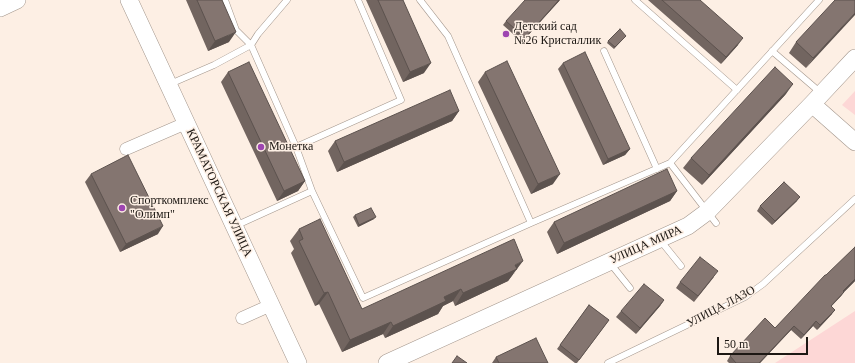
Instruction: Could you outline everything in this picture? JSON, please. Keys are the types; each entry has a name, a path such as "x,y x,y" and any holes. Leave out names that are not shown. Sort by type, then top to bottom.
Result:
{"street":[{"path":"0,8 17,0"},
{"name":"КРАМАТОРСКАЯ УЛИЦА","path":"129,0 298,363"},
{"name":"УЛИЦА МИРА","path":"387,363 659,239 712,217 855,58"},
{"path":"817,99 855,142"},
{"path":"126,149 186,122"},
{"path":"242,318 271,305"}],"lane":[{"path":"225,0 236,30 251,45 296,146 312,191 363,298 670,163 819,0"},
{"path":"168,85 214,65 251,45 258,34 287,0"},
{"path":"296,146 401,100 358,0"},
{"path":"420,0 448,36 531,223"},
{"path":"635,0 736,90"},
{"path":"604,51 657,169"},
{"path":"772,51 817,99"},
{"path":"670,163 712,217"},
{"path":"234,227 312,191"},
{"name":"УЛИЦА ЛАЗО","path":"608,363 745,297 763,284 855,199"},
{"path":"659,239 681,266"},
{"path":"609,262 630,288"}],"shaded area":[{"path":"855,91 855,115 842,105"},
{"path":"855,311 855,363 775,363"}],"building":[{"path":"197,0 222,0 236,32 215,41"},
{"path":"378,0 403,0 431,63 410,72"},
{"path":"525,0 559,0 525,38 506,21"},
{"path":"662,0 700,0 743,38 726,57"},
{"path":"835,0 855,0 855,13 813,58 796,42"},
{"path":"620,29 626,36 615,47 608,41"},
{"path":"585,52 630,149 608,159 563,63"},
{"path":"507,61 560,174 538,184 485,72"},
{"path":"249,62 305,181 284,191 228,72"},
{"path":"775,67 793,84 709,175 691,158"},
{"path":"450,90 459,111 344,162 335,141"},
{"name":"Спорткомплекс \"Олимп\"","path":"128,155 163,226 126,244 91,174"},
{"path":"667,169 677,191 564,243 554,222"},
{"path":"784,182 800,197 775,221 760,206"},
{"path":"371,208 376,217 359,225 355,215"},
{"path":"320,219 362,309 514,239 523,261 515,265 517,269 463,293 461,289 444,297 446,301 393,326 391,322 350,340 328,292 324,293 299,241 303,239 299,229"},
{"path":"855,247 855,279 831,306 835,310 820,325 816,321 804,335 794,326 759,363 736,363 730,356 765,318 775,328 825,275"},
{"path":"700,257 718,271 698,296 680,282"},
{"path":"644,284 664,300 640,328 621,311"},
{"path":"589,305 609,320 579,360 560,345"},
{"path":"536,338 548,363 499,363 496,357"},
{"path":"457,356 467,363 452,363"}],"place":[{"name":"Детский сад №26 Кристаллик","path":"506,34"},
{"name":"Монетка","path":"261,147"},
{"name":"Спорткомплекс \"Олимп\"","path":"122,208"}]}
